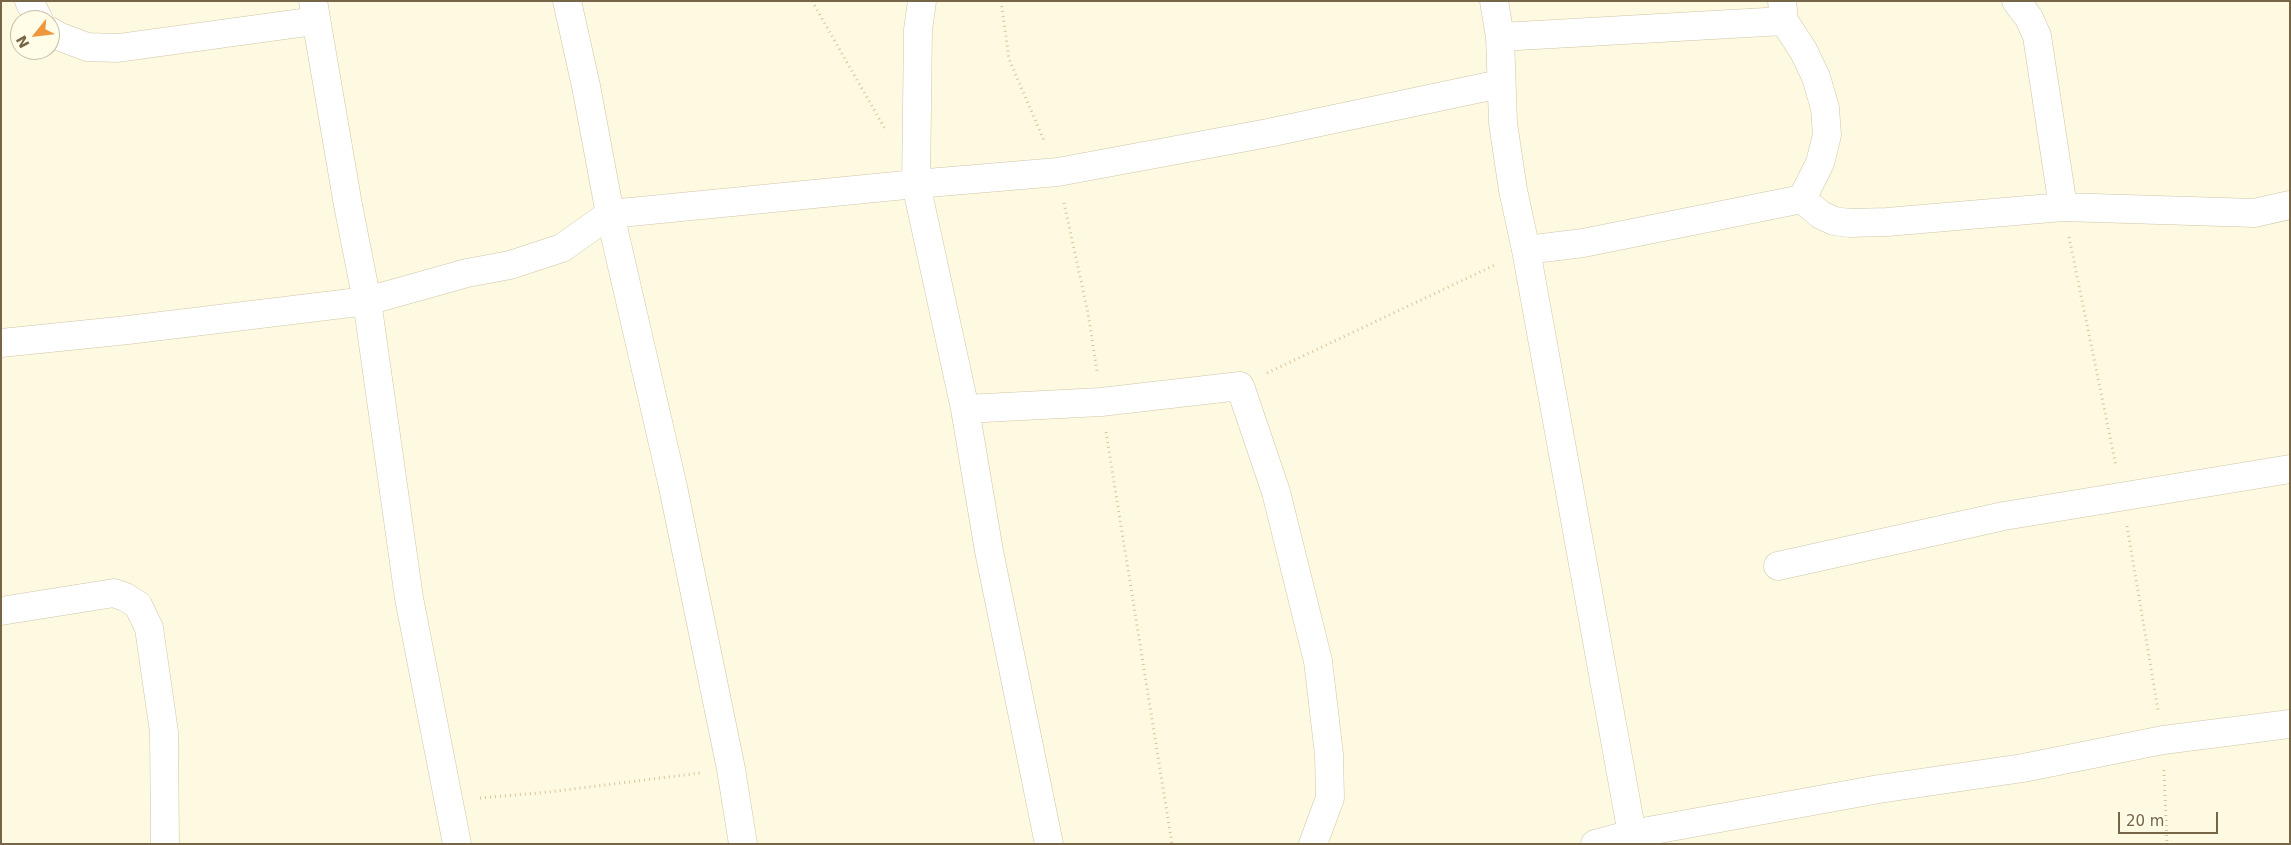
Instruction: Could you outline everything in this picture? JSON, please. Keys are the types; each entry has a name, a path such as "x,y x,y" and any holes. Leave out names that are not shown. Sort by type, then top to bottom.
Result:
{"street":[{"path":"567,1 586,86 610,214 673,487 744,844"},
{"path":"922,1 918,30 916,184 965,409 991,560 1049,844"},
{"path":"1494,1 1500,37 1500,84 1503,123 1513,190 1526,250 1632,834"},
{"path":"2016,1 2029,18 2037,36 2062,207"},
{"path":"60,37 87,47 118,48 314,11 367,301 409,598 457,844"},
{"path":"1500,37 1783,11 1816,77 1825,108 1826,135 1820,163 1802,199"},
{"path":"1,343 128,330 367,301 467,273 510,265 562,248 610,214 1058,172 1268,133 1500,84"},
{"path":"1802,199 1821,215 1834,221 1849,223 1887,222 2062,207 2254,213 2290,205"},
{"path":"1526,250 1583,243 1802,199"},
{"path":"965,409 1101,402 1240,386 1276,492 1318,661 1329,754 1330,798 1313,844"},
{"path":"1778,566 2004,516 2290,470"},
{"path":"1,611 114,593 138,605 149,628 164,732 165,844"},
{"path":"1596,844 1632,834 1879,789 2023,768 2163,740 2290,724"}],"path":[{"path":"812,1 888,134"},
{"path":"1240,386 1526,250"},
{"path":"449,801 549,792 730,769"}]}
